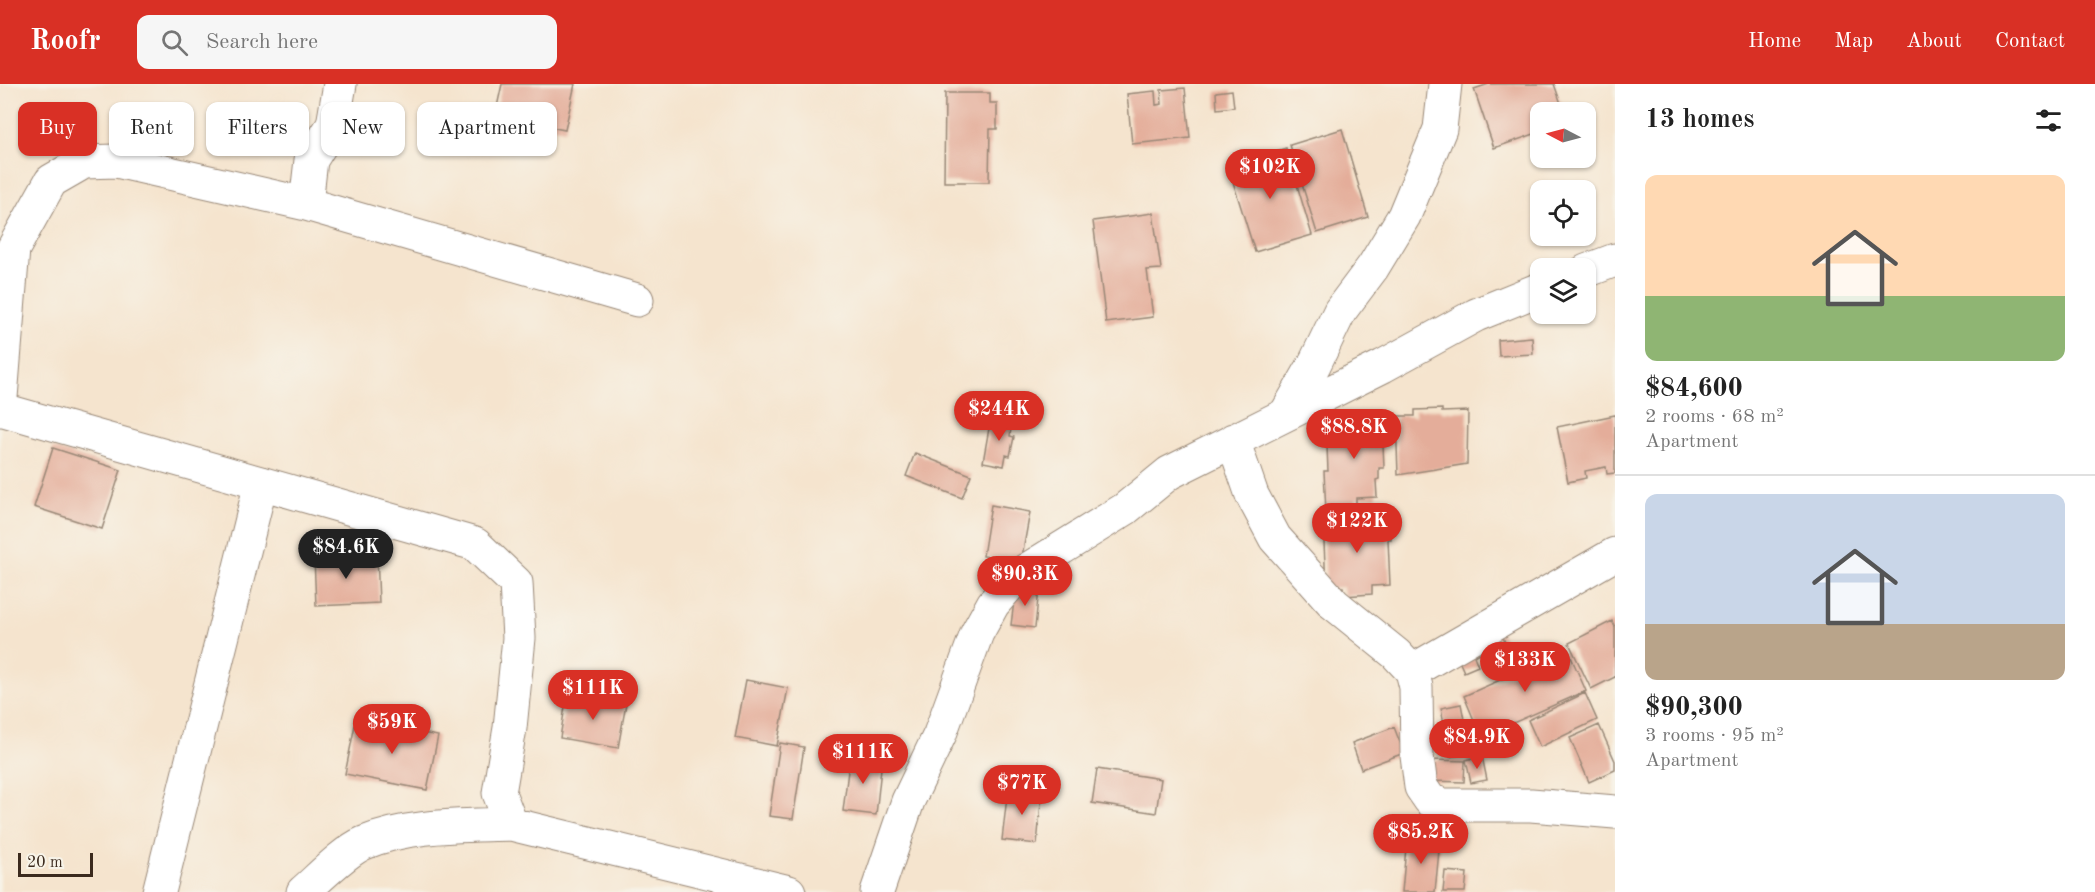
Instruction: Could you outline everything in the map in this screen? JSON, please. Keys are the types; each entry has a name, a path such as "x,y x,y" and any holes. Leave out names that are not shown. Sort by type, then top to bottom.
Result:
{"street":[{"path":"306,204 311,160 333,125 340,84"},
{"path":"1286,414 1314,365 1340,311 1373,267 1404,216 1440,129 1445,84"},
{"path":"511,824 500,793 510,728 519,638 516,583 475,544 0,409 13,249 51,181 84,162 116,161 306,204 637,300"},
{"path":"1596,268 1615,260"},
{"path":"877,892 908,801 940,734 978,633 993,604 1017,576 1125,509 1169,473 1383,366 1476,315 1530,292"},
{"path":"1233,440 1252,495 1275,538 1334,604 1396,654 1412,671 1416,687 1417,756 1421,787 1430,800 1443,806 1531,806 1615,812"},
{"path":"159,892 261,483"},
{"path":"1412,671 1615,554"},
{"path":"303,892 338,861 363,843 422,828 511,824 789,892"}],"building":[{"path":"502,84 575,84 565,130 557,128 557,102 498,102"},
{"path":"1489,84 1554,84 1560,102 1530,102 1530,135 1494,148 1474,89"},
{"path":"1185,88 1190,138 1132,144 1127,94 1155,91 1156,105 1162,104 1161,90"},
{"path":"1232,90 1234,107 1217,109 1216,92"},
{"path":"945,93 990,93 990,103 997,103 997,129 990,129 989,182 944,182"},
{"path":"1342,129 1368,217 1317,233 1290,145"},
{"path":"1286,148 1312,235 1255,252 1228,166"},
{"path":"1153,213 1161,269 1147,270 1153,317 1106,323 1093,221"},
{"path":"1532,337 1533,354 1499,356 1498,340"},
{"path":"1442,409 1442,412 1468,411 1467,464 1398,475 1396,416 1415,416 1415,410"},
{"path":"1388,414 1389,445 1383,445 1384,468 1379,468 1379,479 1376,480 1377,497 1356,498 1356,511 1326,512 1324,471 1328,471 1326,421 1354,420 1354,415"},
{"path":"1615,415 1615,473 1607,474 1606,467 1585,471 1586,478 1568,482 1557,427"},
{"path":"991,417 1012,420 1010,436 1014,437 1010,456 1006,455 1004,466 983,462"},
{"path":"53,448 121,470 102,529 34,507"},
{"path":"915,453 971,475 962,498 906,476"},
{"path":"991,505 1030,512 1021,562 983,556"},
{"path":"1390,517 1391,539 1388,539 1390,585 1372,586 1372,594 1344,596 1343,587 1326,588 1323,519"},
{"path":"377,554 379,603 316,606 314,557"},
{"path":"1016,586 1039,589 1035,628 1011,625"},
{"path":"1612,621 1615,627 1615,677 1591,689 1569,643"},
{"path":"1499,628 1505,642 1474,656 1478,666 1464,672 1454,649"},
{"path":"1568,650 1586,691 1481,737 1464,696"},
{"path":"746,680 788,688 777,746 735,738"},
{"path":"1585,693 1597,720 1540,747 1528,720"},
{"path":"567,694 626,704 618,748 560,738"},
{"path":"1461,704 1468,740 1475,739 1478,752 1450,757 1441,708"},
{"path":"356,720 438,736 427,790 345,774"},
{"path":"1599,725 1615,761 1615,770 1589,782 1570,738"},
{"path":"1394,727 1404,753 1361,769 1352,743"},
{"path":"780,743 804,747 793,819 769,816"},
{"path":"850,755 882,759 876,815 843,811"},
{"path":"1482,756 1487,780 1471,783 1466,760"},
{"path":"1430,760 1465,761 1464,782 1430,781"},
{"path":"1097,769 1161,779 1156,813 1092,803"},
{"path":"1008,788 1042,792 1037,844 1002,840"},
{"path":"1407,836 1440,840 1435,892 1402,892"},
{"path":"1445,871 1467,873 1465,892 1443,892"}]}
